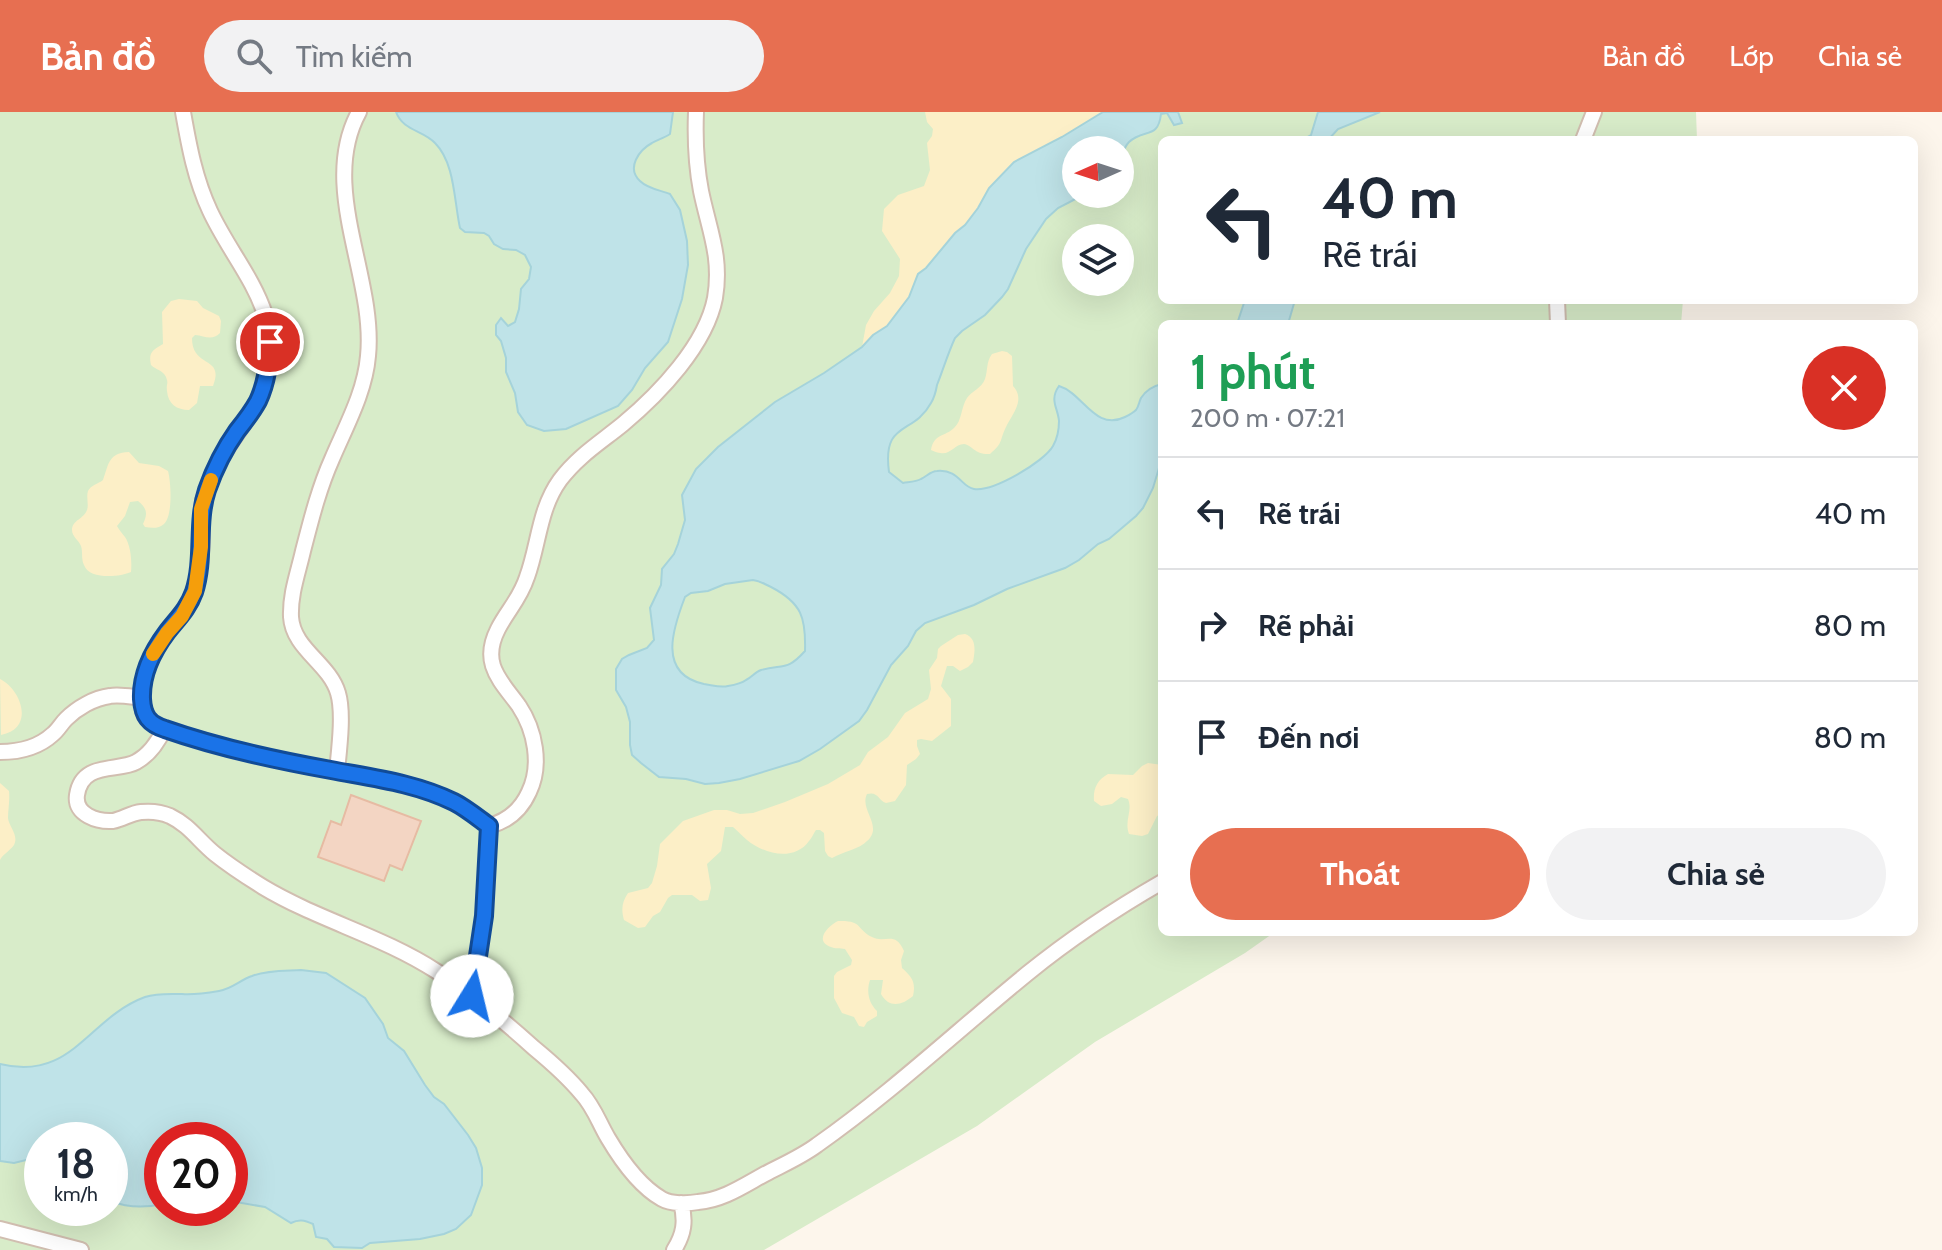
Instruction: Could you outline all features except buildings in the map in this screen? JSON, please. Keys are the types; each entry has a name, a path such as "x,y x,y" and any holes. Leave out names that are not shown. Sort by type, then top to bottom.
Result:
{"lane":[{"path":"183,112 197,179 209,209 262,303 268,322 269,362 258,400 213,473 201,509 201,547 195,591 182,616 167,633 146,668 142,682 143,710 148,721 164,729 260,756 366,775 432,793 456,803 489,826 502,823 516,812 532,786 535,773 533,734 518,705 499,680 492,653 498,628 514,606 526,581 547,504 574,462 630,418 665,384 696,344 714,302 718,278 717,254 700,186 696,112"},
{"path":"337,771 341,719 338,692 294,632 291,618 292,597 316,501 358,400 368,358 365,302 344,187 349,139 359,112"},
{"path":"1585,136 1594,112"},
{"path":"0,752 12,752 40,743 53,735 80,708 94,701 109,696 142,698"},
{"path":"164,729 153,747 135,763 102,768 84,781 76,797 78,808 98,820 111,821 148,811 175,818 223,860 265,888 433,969 516,1031 571,1081 590,1105 620,1157 642,1182 663,1200 681,1203 716,1199 733,1193 814,1147 1078,934 1158,884"},
{"path":"472,996 484,916 489,826"},
{"path":"674,1250 684,1224 681,1203"},
{"path":"0,1229 81,1250"}],"green space":[{"path":"0,112 1696,112 1697,136 1158,136 1158,304 1683,304 1681,320 1158,320 1158,936 1269,936 1095,1042 977,1126 764,1250 0,1250"}],"sand":[{"path":"925,112 1103,112 1014,163 989,188 965,225 918,274 903,307 887,326 862,347 866,325 899,276 900,259 882,231 884,209 898,195 924,186 930,170 927,143 933,129 927,122"},
{"path":"171,301 197,301 203,308 219,316 221,321 220,333 214,337 195,335 192,338 193,348 212,365 216,376 213,386 200,386 197,403 189,410 171,403 166,377 150,361 152,352 163,344 162,312"},
{"path":"1002,351 1012,356 1013,386 1018,402 997,447 990,454 964,444 943,453 931,450 937,438 957,425 967,398 984,382 992,354"},
{"path":"129,452 139,463 159,466 168,471 169,514 162,526 145,527 145,509 138,501 130,502 117,526 129,545 131,572 98,575 84,565 81,546 72,530 88,508 88,491 103,480 110,460"},
{"path":"965,634 975,649 973,662 960,671 947,666 941,686 951,699 951,726 932,741 917,740 920,754 907,765 906,785 895,801 886,803 876,795 867,794 866,806 873,830 864,844 832,858 825,851 824,833 816,830 803,848 779,854 754,845 733,827 725,827 721,851 707,864 711,888 708,900 700,901 692,895 672,895 645,927 638,928 624,920 626,896 648,888 652,883 660,844 683,821 714,810 753,813 828,784 860,765 868,752 888,737 905,713 928,699 931,689 929,670 937,658 938,649 958,635"},
{"path":"0,679 14,692 22,709 18,725 1,735"},
{"path":"1158,764 1158,816 1148,834 1142,836 1129,834 1128,799 1121,797 1112,804 1101,806 1094,801 1095,789 1101,779 1108,774 1133,775 1142,766"},
{"path":"0,783 9,791 8,818 15,838 14,845 0,860"},
{"path":"838,921 856,924 877,939 897,941 904,951 902,968 913,983 913,996 896,1004 888,1002 881,994 883,980 870,980 869,997 877,1016 864,1027 859,1026 854,1017 842,1013 834,998 834,976 851,965 852,960 845,949 833,948 823,941 827,929"}],"water":[{"path":"396,112 673,112 670,134 643,150 636,160 634,171 643,184 670,194 680,210 687,241 688,265 682,299 668,342 618,406 566,429 544,431 527,425 518,412 515,393 506,372 506,358 496,335 496,325 501,318 508,326 515,322 521,289 529,279 531,267 525,255 516,250 503,249 484,233 465,232 460,228 453,183 442,151 430,139 403,123"},
{"path":"1103,112 1178,112 1182,123 1174,125 1167,113 1161,114 1154,131 1135,138 1064,136"},
{"path":"1318,112 1380,112 1338,129 1332,136 1311,135"},
{"path":"1062,137 1062,206 1046,219 1026,249 1002,297 955,338 931,403 924,413 894,436 890,444 889,472 903,483 919,480 935,471 944,471 955,475 970,488 993,486 1040,460 1053,446 1059,427 1054,400 1059,386 1097,416 1115,420 1134,412 1145,393 1158,385 1158,471 1143,508 1109,539 1065,568 925,623 891,665 859,721 799,761 719,783 659,777 632,755 630,722 616,690 616,669 622,659 647,648 654,640 650,608 661,585 662,569 678,544 685,520 682,495 696,469 718,447 775,402 824,373 887,326 909,297 918,274 965,225 989,188 1014,162","holes":["753,580 781,593 796,606 803,620 805,651 799,657 785,666 761,670 744,681 725,687 689,679 680,671 672,648 676,622 685,597 725,584"]},
{"path":"1244,304 1294,304 1289,320 1238,320"},
{"path":"276,971 326,973 365,998 383,1024 388,1038 404,1051 434,1097 444,1104 468,1135 482,1168 482,1185 471,1215 456,1229 420,1239 370,1243 362,1248 334,1247 327,1239 316,1237 313,1224 302,1220 291,1223 265,1207 248,1204 248,1122 144,1122 144,1206 128,1206 128,1122 24,1122 24,1160 0,1161 0,1064 25,1067 45,1064 78,1045 125,1007 145,997 219,991 258,974"}],"slow traffic":[{"path":"153,654 182,616 195,591 201,547 201,509 211,480"}],"route":[{"path":"270,342 269,362 258,400 213,473 206,493 201,509 201,547 195,591 182,616 167,633 146,668 142,682 143,710 148,721 164,729 220,746 366,775 432,793 456,803 489,826 484,916 472,996"}]}
